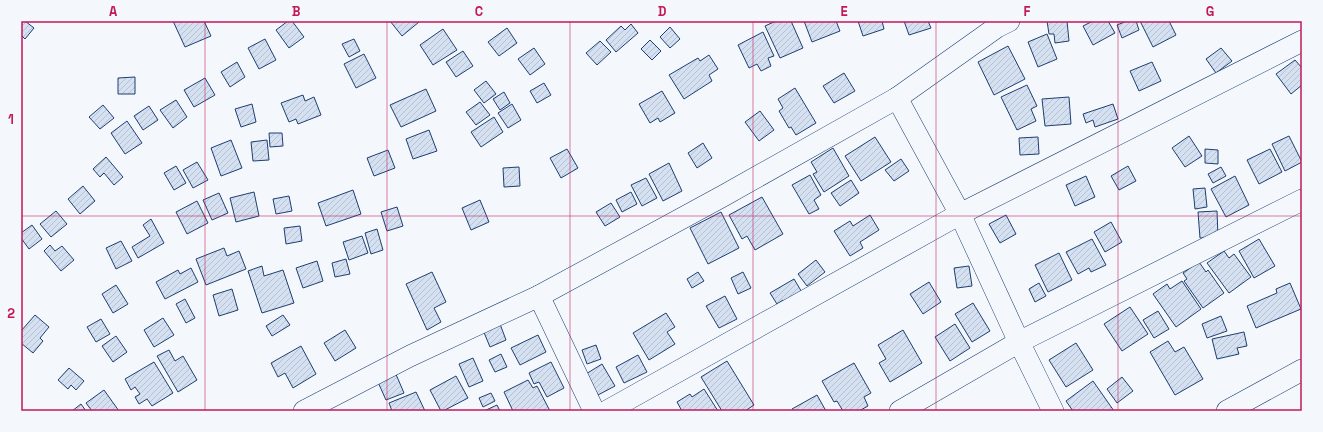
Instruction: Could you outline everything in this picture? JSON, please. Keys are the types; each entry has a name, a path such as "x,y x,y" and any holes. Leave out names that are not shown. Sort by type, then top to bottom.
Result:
{"street":[{"path":"304,411 410,356 539,296 723,196 897,98 997,27 1009,21"},
{"path":"607,411 960,214 1302,41"},
{"path":"897,98 960,214 1019,342 1053,411"},
{"path":"900,411 1019,342 1302,200"},
{"path":"539,296 594,411"},
{"path":"1227,411 1302,370"}],"building":[{"path":"23,21 34,28 25,39 21,35 21,23"},
{"path":"173,21 204,21 211,36 185,47"},
{"path":"288,21 292,21 304,37 289,48 276,30"},
{"path":"390,21 418,21 419,22 402,36"},
{"path":"776,21 791,21 803,48 780,58 765,26"},
{"path":"804,21 836,21 840,31 812,42"},
{"path":"858,21 882,21 884,29 863,36"},
{"path":"904,21 928,21 931,28 909,35"},
{"path":"1047,21 1067,21 1069,41 1055,43 1054,34 1049,34"},
{"path":"1093,21 1108,21 1115,33 1093,45 1083,26"},
{"path":"1127,21 1136,21 1139,30 1122,38 1117,25"},
{"path":"1140,21 1169,21 1176,35 1153,47"},
{"path":"631,24 638,33 616,52 606,40 621,26 625,30"},
{"path":"670,27 680,39 670,48 660,37"},
{"path":"507,28 517,43 499,56 488,42"},
{"path":"443,29 457,50 433,65 420,45"},
{"path":"763,32 774,56 768,58 771,66 761,71 757,64 749,68 738,45"},
{"path":"1047,34 1057,59 1038,67 1028,42"},
{"path":"265,39 276,60 259,69 248,48"},
{"path":"354,39 360,51 349,57 342,44"},
{"path":"650,40 661,51 652,60 641,49"},
{"path":"600,41 611,52 597,65 586,53"},
{"path":"1008,46 1025,79 994,95 978,62"},
{"path":"534,48 545,64 530,75 518,59"},
{"path":"1221,48 1232,61 1216,73 1206,59"},
{"path":"463,51 473,66 456,77 446,62"},
{"path":"364,54 376,78 356,88 344,64"},
{"path":"709,55 718,69 709,75 712,81 684,99 669,75 698,58 700,61"},
{"path":"1295,60 1302,68 1302,85 1291,94 1276,74"},
{"path":"237,62 245,77 230,87 221,72"},
{"path":"1152,62 1161,81 1139,91 1130,71"},
{"path":"844,73 855,91 834,103 823,86"},
{"path":"135,77 135,94 118,94 118,78"},
{"path":"205,78 215,95 194,107 184,90"},
{"path":"486,81 496,94 484,103 474,90"},
{"path":"544,83 551,95 537,103 530,91"},
{"path":"1027,85 1037,106 1031,109 1036,121 1017,130 1001,97"},
{"path":"795,88 816,123 796,135 791,127 789,128 779,111 783,108 778,99"},
{"path":"426,89 436,111 401,127 390,105"},
{"path":"662,91 675,113 660,122 658,118 650,123 639,104"},
{"path":"504,92 510,103 500,110 493,99"},
{"path":"303,95 305,101 314,97 321,115 298,124 296,119 289,122 281,103"},
{"path":"1069,97 1071,124 1045,126 1042,99"},
{"path":"176,100 187,117 173,128 160,110"},
{"path":"480,102 490,115 476,125 466,112"},
{"path":"252,104 256,122 241,127 235,109"},
{"path":"512,104 521,120 508,128 498,113"},
{"path":"1113,104 1118,119 1095,127 1093,120 1086,123 1083,114"},
{"path":"103,105 114,118 100,129 89,117"},
{"path":"149,106 158,120 143,130 134,116"},
{"path":"760,111 774,130 759,141 745,122"},
{"path":"494,117 503,132 481,147 471,132"},
{"path":"127,121 142,143 125,154 111,133"},
{"path":"429,130 437,151 413,159 406,139"},
{"path":"269,133 282,133 283,146 270,147"},
{"path":"1189,136 1202,156 1185,167 1172,148"},
{"path":"1289,136 1302,162 1285,171 1272,144"},
{"path":"875,137 891,162 861,181 845,156"},
{"path":"1038,137 1039,154 1020,155 1019,138"},
{"path":"231,140 242,168 221,176 211,148"},
{"path":"267,140 269,160 253,161 251,142"},
{"path":"703,143 712,158 697,168 688,153"},
{"path":"833,148 849,176 824,192 813,174 817,172 811,162"},
{"path":"567,149 578,168 561,178 550,158"},
{"path":"1205,149 1218,150 1218,164 1205,163"},
{"path":"1270,149 1282,172 1259,184 1247,160"},
{"path":"388,150 395,168 374,176 367,158"},
{"path":"106,157 123,177 114,185 104,173 100,177 93,169"},
{"path":"901,159 909,171 894,181 885,170"},
{"path":"197,162 208,180 193,188 183,170"},
{"path":"669,163 682,191 663,201 649,174"},
{"path":"176,166 186,183 174,190 164,173"},
{"path":"1128,166 1136,181 1119,190 1111,176"},
{"path":"519,167 520,186 504,187 503,168"},
{"path":"1221,167 1226,176 1213,183 1208,174"},
{"path":"810,175 821,195 814,200 819,209 809,214 792,185"},
{"path":"1086,176 1095,197 1075,206 1066,185"},
{"path":"1235,176 1249,205 1226,217 1211,189"},
{"path":"646,178 657,198 642,206 631,185"},
{"path":"851,180 859,193 840,206 831,193"},
{"path":"83,186 95,201 80,214 68,199"},
{"path":"1205,188 1207,207 1195,209 1193,189"},
{"path":"353,190 361,214 326,226 318,203"},
{"path":"254,192 259,216 236,222 230,198"},
{"path":"631,192 637,204 622,212 616,200"},
{"path":"219,193 228,213 212,220 203,200"},
{"path":"289,196 292,211 276,214 273,199"},
{"path":"762,197 783,234 755,250 747,236 742,239 729,215"},
{"path":"480,200 489,222 471,230 462,208"},
{"path":"197,201 208,223 187,234 176,212"},
{"path":"611,203 620,217 605,226 596,212"},
{"path":"397,207 403,226 387,231 381,212"},
{"path":"56,211 67,224 51,237 40,224"},
{"path":"1217,211 1218,237 1200,238 1198,212"},
{"path":"721,212 739,248 708,264 690,228"},
{"path":"870,215 879,230 860,242 863,248 850,256 834,231 850,221 853,226"},
{"path":"1006,215 1016,234 1000,243 989,224"},
{"path":"151,219 164,243 138,258 132,247 150,236 143,225"},
{"path":"1111,222 1122,242 1105,252 1094,232"},
{"path":"32,225 42,239 29,249 21,238 21,233"},
{"path":"300,226 302,241 286,244 284,228"},
{"path":"377,229 383,250 371,254 365,233"},
{"path":"362,236 368,253 349,260 343,242"},
{"path":"1092,239 1106,265 1091,272 1089,268 1078,274 1066,252"},
{"path":"1259,239 1275,266 1254,278 1239,251"},
{"path":"121,241 132,261 116,269 106,248"},
{"path":"50,245 55,251 62,246 74,260 61,271 44,251"},
{"path":"224,248 227,256 239,251 246,269 206,285 196,259"},
{"path":"1224,251 1229,258 1234,254 1251,277 1229,293 1207,263"},
{"path":"1059,253 1072,280 1048,292 1035,265"},
{"path":"346,259 350,274 335,277 332,263"},
{"path":"816,260 825,272 807,286 798,274"},
{"path":"317,261 323,281 303,288 296,268"},
{"path":"1199,262 1206,272 1208,270 1224,293 1203,308 1184,281 1187,279 1183,273"},
{"path":"262,266 264,276 283,270 294,303 262,313 248,271"},
{"path":"969,266 972,286 957,288 954,268"},
{"path":"191,268 198,282 165,299 156,282 178,270 180,274"},
{"path":"432,272 446,302 434,308 441,322 427,330 406,284"},
{"path":"698,272 704,281 692,288 687,279"},
{"path":"743,272 751,288 738,294 731,278"},
{"path":"794,279 803,294 786,304 783,300 777,304 770,293"},
{"path":"1182,281 1201,309 1176,327 1153,294 1167,284 1170,289"},
{"path":"929,282 941,302 923,314 910,294"},
{"path":"1039,283 1046,296 1035,302 1029,289"},
{"path":"1290,283 1301,309 1256,328 1247,306 1277,293 1276,289"},
{"path":"116,285 128,304 113,313 102,294"},
{"path":"232,289 238,310 219,316 213,295"},
{"path":"725,296 737,319 719,328 706,306"},
{"path":"185,299 195,318 186,323 176,304"},
{"path":"973,303 990,331 972,342 955,314"},
{"path":"1130,307 1148,334 1122,351 1104,324"},
{"path":"1158,311 1169,329 1154,338 1143,320"},
{"path":"666,313 675,327 667,332 675,344 649,360 633,333"},
{"path":"35,315 49,327 40,338 43,341 33,353 21,343 21,331"},
{"path":"283,315 290,325 272,336 266,326"},
{"path":"1221,316 1227,331 1207,338 1202,324"},
{"path":"163,318 174,335 154,347 144,330"},
{"path":"101,319 110,334 96,342 87,327"},
{"path":"500,324 506,340 490,347 483,330"},
{"path":"955,324 970,348 950,361 935,337"},
{"path":"345,330 356,348 335,361 324,343"},
{"path":"903,330 922,363 890,382 879,363 886,359 878,345"},
{"path":"1244,332 1247,346 1237,348 1239,354 1217,359 1212,339"},
{"path":"538,335 546,352 520,365 511,348"},
{"path":"116,336 127,352 113,362 102,346"},
{"path":"1168,341 1175,352 1184,347 1203,379 1175,395 1150,352"},
{"path":"1076,343 1093,370 1066,387 1049,360"},
{"path":"596,345 601,359 587,364 582,350"},
{"path":"301,346 316,374 293,388 285,373 278,377 271,363"},
{"path":"169,350 175,361 183,356 197,380 178,392 157,356"},
{"path":"501,354 507,367 495,372 489,360"},
{"path":"638,355 647,372 624,383 616,367"},
{"path":"473,358 483,381 469,387 459,364"},
{"path":"727,361 754,405 745,411 722,411 701,377"},
{"path":"154,362 173,393 152,406 147,399 139,404 135,397 140,394 135,387 131,390 125,379"},
{"path":"551,362 564,388 547,397 539,382 534,384 529,373"},
{"path":"854,363 871,393 864,397 868,406 859,411 843,411 837,401 834,402 822,381"},
{"path":"602,364 615,386 598,395 586,374"},
{"path":"69,368 84,381 76,390 71,385 68,389 58,380"},
{"path":"395,372 404,393 386,400 377,380"},
{"path":"456,376 468,398 441,411 430,390"},
{"path":"1122,377 1133,391 1117,403 1107,389"},
{"path":"528,380 533,388 537,386 550,411 513,411 504,392"},
{"path":"1093,381 1114,411 1073,411 1066,401"},
{"path":"704,389 718,411 682,411 677,402 690,394 692,397"},
{"path":"104,390 119,411 92,411 86,403"},
{"path":"416,392 425,411 392,411 389,403"},
{"path":"491,393 495,401 483,407 479,398"},
{"path":"817,395 826,411 793,411 792,409"},
{"path":"81,404 86,411 72,411"},
{"path":"497,405 500,411 484,411"}]}
